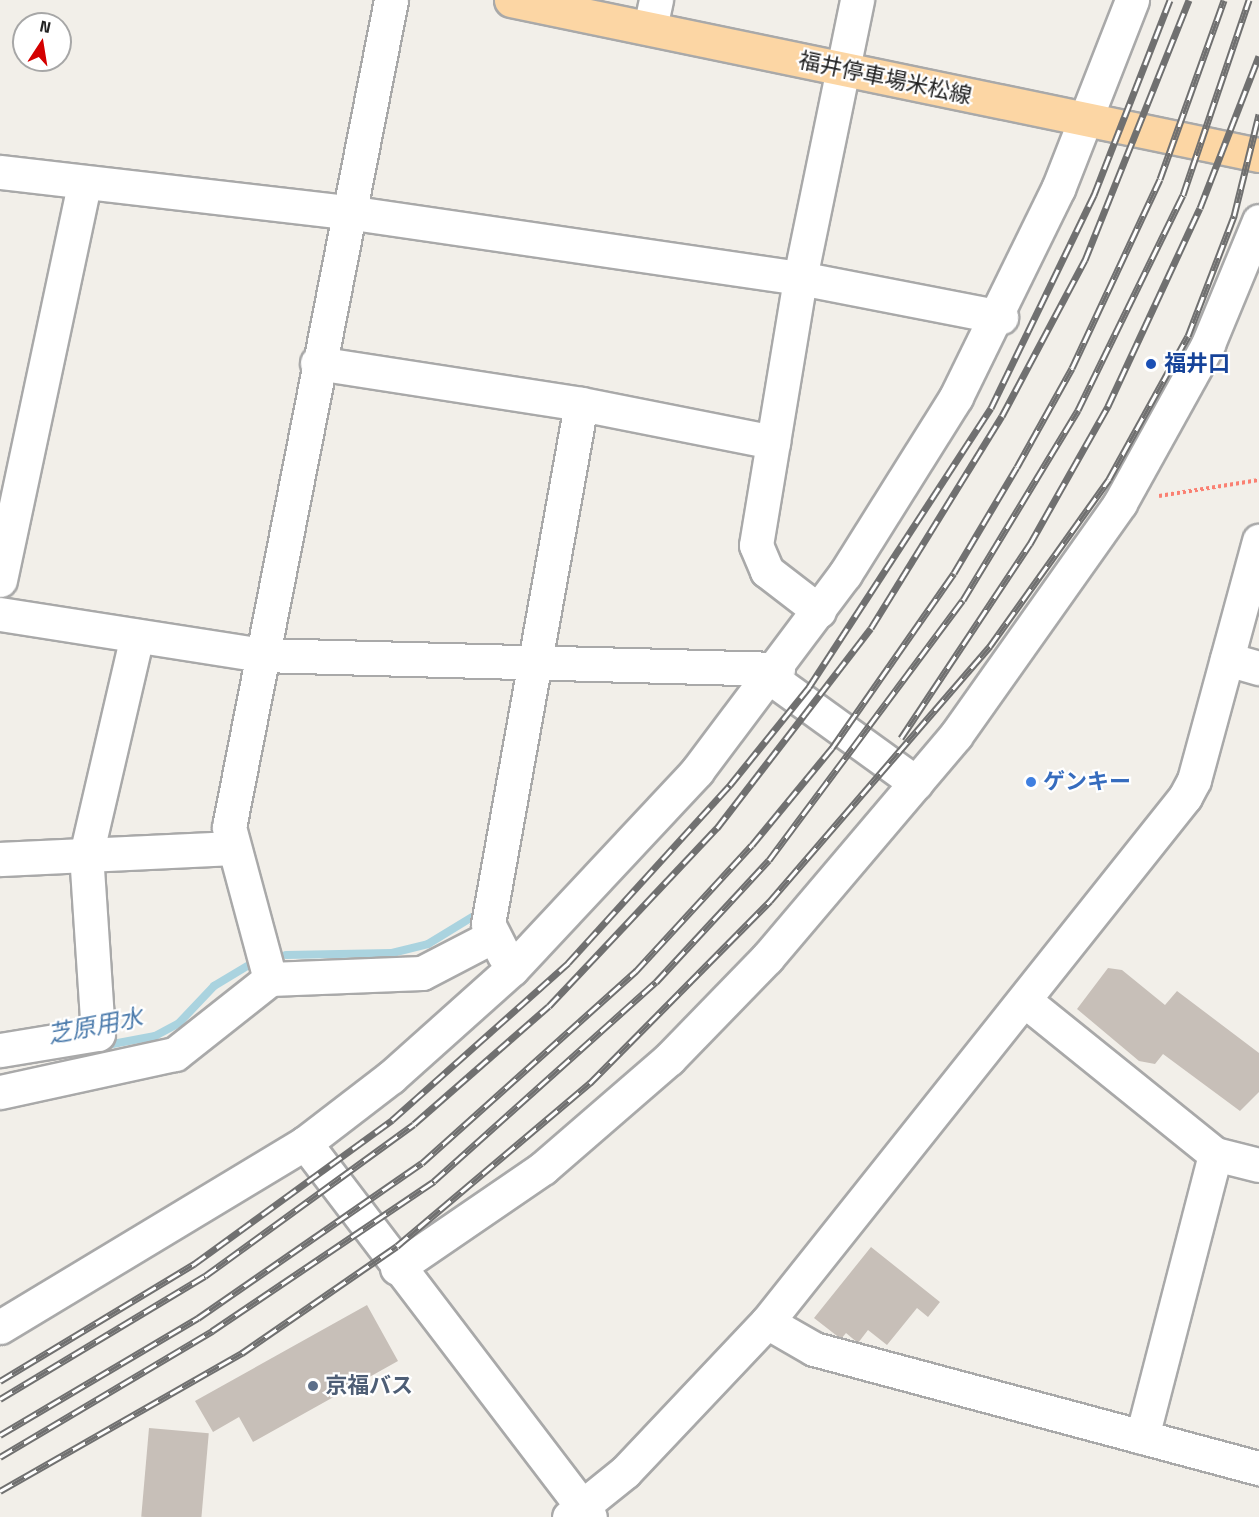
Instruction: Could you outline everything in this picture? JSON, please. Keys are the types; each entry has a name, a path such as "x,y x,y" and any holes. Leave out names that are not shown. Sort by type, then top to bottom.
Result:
{"main road":[{"name":"福井停車場米松線","path":"511,0 653,14 841,69 1259,155"}],"street":[{"path":"270,979 233,848 228,819 391,0"},
{"path":"819,611 767,571 756,545 800,278 841,69 857,0"},
{"path":"0,1327 305,1143 391,1077 512,969 697,771 775,674 878,525 1000,317 1086,120 1132,0"},
{"path":"0,172 84,185 347,212 800,278 1000,317"},
{"path":"0,580 84,185"},
{"path":"397,1268 543,1168 639,1087 767,958 916,783 1020,651 1120,503 1208,345 1259,221"},
{"path":"317,363 581,404 772,442"},
{"path":"512,969 488,924 537,661 581,404"},
{"path":"305,1143 580,1514 625,1472 767,1322 1190,790 1259,542"},
{"path":"0,614 261,655 537,661 775,674 916,783"},
{"path":"0,1050 98,1034 86,855 137,636"},
{"path":"1227,659 1259,668"},
{"path":"0,859 233,848"},
{"path":"0,1092 175,1054 270,979 422,973 493,936"},
{"path":"1024,1000 1215,1154 1259,1165"},
{"path":"1142,1437 1215,1154"},
{"path":"767,1322 814,1349 1259,1468"}],"path":[{"path":"1120,503 1259,480"}],"building":[{"path":"1108,968 1122,970 1165,1005 1177,991 1259,1053 1259,1092 1240,1111 1163,1054 1155,1064 1139,1061 1077,1009"},
{"path":"871,1247 940,1302 928,1317 917,1308 887,1345 868,1330 858,1343 846,1333 841,1339 814,1318"},
{"path":"367,1305 398,1361 253,1442 239,1417 213,1432 195,1401"},
{"path":"149,1428 209,1433 201,1517 141,1517"}],"waterway":[{"name":"芝原用水","path":"286,955 392,953 428,944 472,917"},
{"name":"芝原用水","path":"102,1046 155,1036 179,1023 214,986 247,966"}],"railway":[{"path":"0,1381 194,1264 392,1120 568,963 730,785 809,687 991,408 1094,195 1170,0"},
{"path":"0,1399 205,1276 414,1124 549,1006 717,828 871,628 1002,416 1085,260 1189,0"},
{"path":"0,1435 198,1318 422,1163 636,971 752,845 832,748 954,573 1017,467 1072,368 1160,179 1224,0"},
{"path":"0,1457 212,1331 434,1181 656,982 769,860 963,600 1078,410 1183,195 1249,0"},
{"path":"901,738 1030,544 1108,406 1200,208 1259,56"},
{"path":"0,1491 242,1353 397,1246 590,1083 770,901 990,646 1109,479 1188,336 1234,216 1259,114"}],"place":[{"name":"福井口","path":"1151,364"},
{"name":"ゲンキー","path":"1031,782"},
{"name":"京福バス","path":"313,1386"}]}
